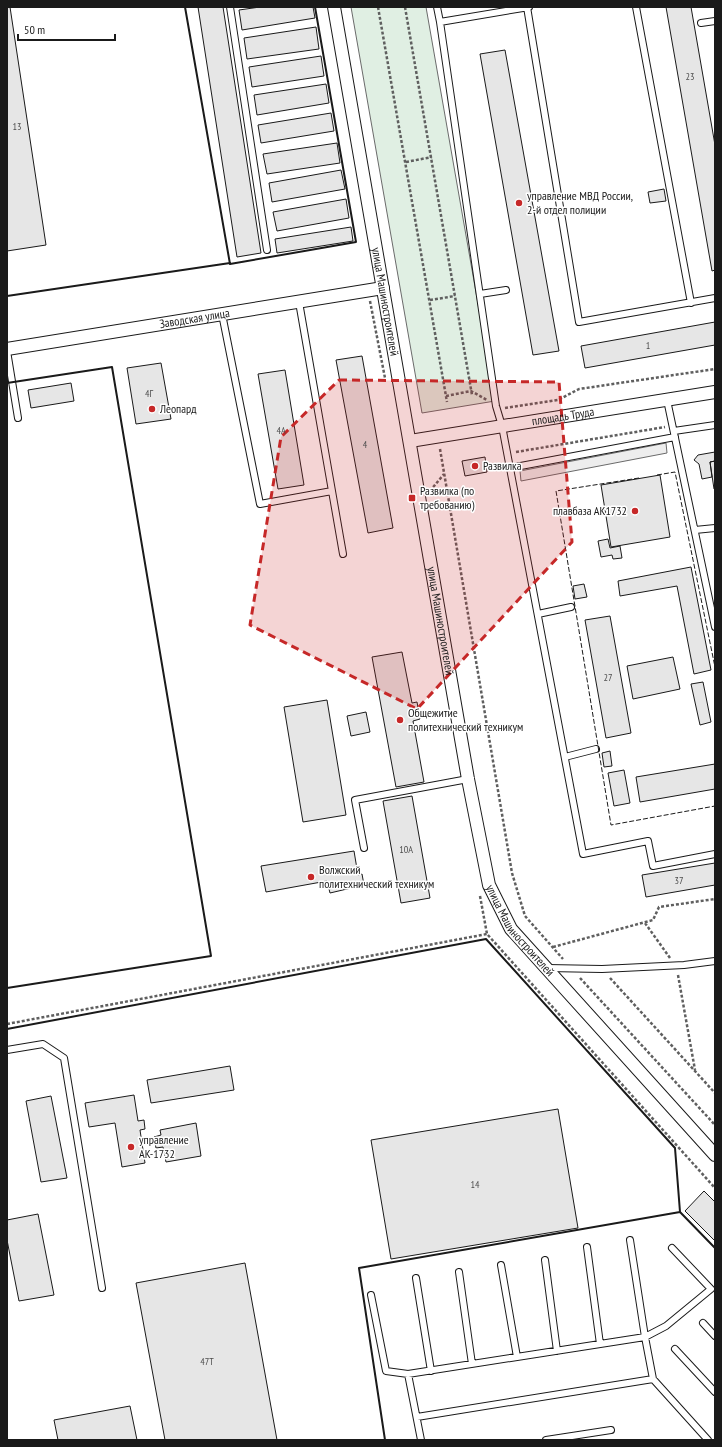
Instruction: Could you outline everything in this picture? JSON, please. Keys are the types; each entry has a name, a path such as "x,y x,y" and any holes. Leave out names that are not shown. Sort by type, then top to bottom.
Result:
{"street":[{"name":"улица Машиностроителей","path":"334,7 468,779 489,885 511,929 715,1155"},
{"name":"Заводская улица","path":"7,350 383,288"},
{"name":"площадь Труда","path":"410,441 715,392"}],"lane":[{"path":"230,7 267,250"},
{"path":"437,7 496,406 508,453 583,854 648,842 653,866 715,854"},
{"path":"440,22 528,7 579,322 715,298"},
{"path":"636,7 691,302"},
{"path":"701,23 715,21"},
{"path":"480,294 506,290"},
{"path":"299,302 343,554"},
{"path":"222,314 260,504 332,491"},
{"path":"7,350 18,418"},
{"path":"667,400 715,626"},
{"path":"510,468 674,431 715,425"},
{"path":"695,530 715,528"},
{"path":"538,614 570,607"},
{"path":"565,757 596,749"},
{"path":"364,848 355,800 468,779"},
{"path":"545,968 602,969 676,965 715,961"},
{"path":"7,1050 43,1044 64,1058 102,1288"},
{"path":"630,1240 653,1379 708,1440"},
{"path":"587,1247 600,1344"},
{"path":"371,1295 386,1371 408,1374 431,1371 645,1337 666,1326 711,1289 672,1248"},
{"path":"544,1260 557,1351"},
{"path":"501,1265 517,1357"},
{"path":"459,1272 472,1364"},
{"path":"416,1278 431,1371"},
{"path":"703,1323 715,1336"},
{"path":"675,1349 715,1392"},
{"path":"408,1374 421,1440"},
{"path":"417,1417 653,1379"},
{"path":"546,1440 611,1430"}],"path":[{"path":"378,7 447,402"},
{"path":"405,7 472,393"},
{"path":"406,162 432,157"},
{"path":"430,300 455,296"},
{"path":"446,396 472,393 500,408 558,400 579,389 715,369"},
{"path":"508,453 674,431"},
{"path":"438,436 512,873 524,916 715,1126"},
{"path":"552,947 645,923 653,920 659,908 715,899"},
{"path":"645,923 676,965 696,1072"},
{"path":"7,1024 487,934 715,1188"},
{"path":"602,969 715,1093"}],"highlighted area":[{"path":"339,380 559,382 572,542 417,709 250,625 281,437"}],"green space":[{"path":"351,7 426,7 495,401 422,413"}],"shaded area":[{"path":"666,443 667,453 521,481 520,471"}],"building":[{"path":"7,7 10,7 46,245 7,251"},
{"path":"198,7 223,7 261,253 237,257"},
{"path":"260,7 313,7 315,18 242,30 239,10"},
{"path":"666,7 691,7 715,145 715,270 712,271"},
{"path":"316,27 319,49 247,59 244,38"},
{"name":"управление МВД России, 2-й отдел полиции","path":"505,50 559,351 533,355 480,54"},
{"path":"321,56 324,76 252,87 249,67"},
{"path":"326,84 329,103 257,115 254,95"},
{"path":"331,113 334,131 261,143 258,125"},
{"path":"337,143 340,163 267,174 263,154"},
{"path":"341,170 345,189 272,202 269,183"},
{"path":"664,189 666,201 650,203 648,192"},
{"path":"346,199 349,218 277,231 273,212"},
{"path":"351,227 353,241 277,253 275,239"},
{"path":"715,322 715,345 585,368 581,346"},
{"path":"362,356 393,528 368,533 336,360"},
{"path":"161,363 171,419 136,424 127,368"},
{"path":"285,370 304,485 278,489 258,374"},
{"path":"71,383 74,401 31,408 28,390"},
{"path":"715,452 715,461 710,462 712,477 702,479 699,464 694,460 698,455"},
{"name":"Развилка","path":"485,457 487,472 465,476 462,461"},
{"path":"715,461 715,488 714,489 710,462"},
{"name":"плавбаза АК1732","path":"660,475 670,537 611,547 601,485"},
{"path":"608,539 610,548 620,546 622,558 613,559 612,555 601,557 598,541"},
{"path":"691,567 711,670 694,674 677,586 620,596 618,581"},
{"path":"584,584 587,597 575,599 573,586"},
{"path":"610,616 631,733 606,738 585,620"},
{"name":"Общежитие политехнический техникум","path":"402,652 412,703 417,702 420,719 413,721 424,782 396,787 372,657"},
{"path":"673,657 680,689 633,699 627,666"},
{"path":"703,682 711,722 700,725 691,684"},
{"path":"327,700 346,815 303,822 284,707"},
{"path":"366,712 370,732 351,736 347,716"},
{"path":"610,751 612,766 604,767 602,753"},
{"path":"715,764 715,789 640,802 636,777"},
{"path":"624,770 630,803 614,806 608,773"},
{"path":"412,796 430,898 401,903 383,801"},
{"name":"Волжский политехнический техникум","path":"354,851 358,875 362,874 364,885 330,893 327,881 266,892 261,866"},
{"path":"715,863 715,885 646,897 642,875"},
{"path":"230,1066 234,1090 151,1103 147,1080"},
{"name":"управление AK-1732","path":"134,1095 138,1121 144,1120 145,1129 140,1130 145,1163 122,1167 115,1123 89,1127 85,1103"},
{"path":"51,1096 67,1178 41,1182 26,1101"},
{"path":"558,1109 578,1228 391,1259 371,1140"},
{"path":"196,1123 201,1156 166,1162 163,1147 156,1148 154,1137 161,1135 160,1130"},
{"path":"704,1191 715,1202 715,1241 685,1211"},
{"path":"38,1214 54,1295 19,1301 7,1240 7,1220"},
{"path":"245,1263 277,1440 165,1440 136,1283"},
{"path":"130,1406 137,1440 58,1440 54,1420"}],"fence":[{"path":"657,475 675,472 715,667"},
{"path":"639,478 556,491 611,825 715,806"}],"wall":[{"path":"185,7 230,264 356,242 315,7"},
{"path":"7,296 230,263"},
{"path":"7,383 112,367 211,956 7,988"},
{"path":"7,1029 486,939 675,1148 680,1212 359,1268 385,1440"},
{"path":"680,1212 715,1248"}],"place":[{"name":"управление МВД России, 2-й отдел полиции","path":"519,203"},
{"name":"Леопард","path":"152,409"},
{"name":"Развилка","path":"475,466"},
{"name":"Развилка (по требованию)","path":"412,498"},
{"name":"плавбаза АК1732","path":"635,511"},
{"name":"Общежитие политехнический техникум","path":"400,720"},
{"name":"Волжский политехнический техникум","path":"311,877"},
{"name":"управление AK-1732","path":"131,1147"}]}
